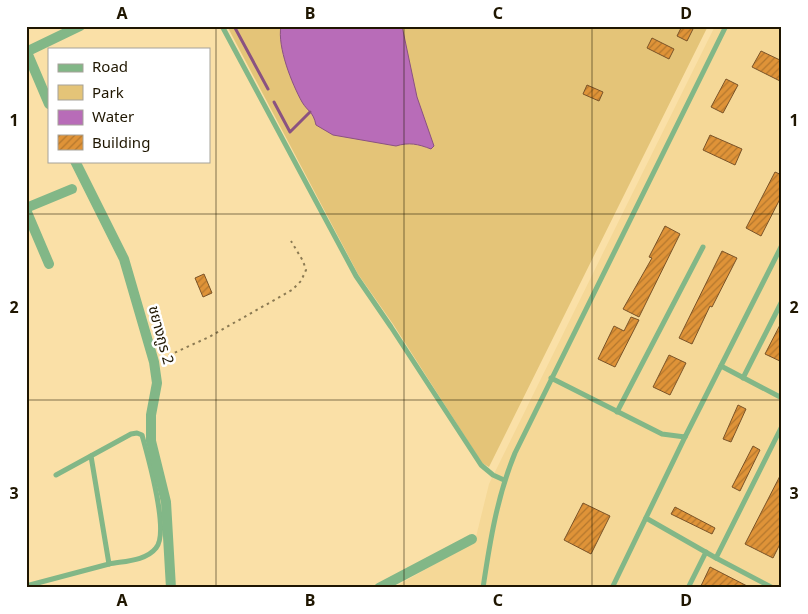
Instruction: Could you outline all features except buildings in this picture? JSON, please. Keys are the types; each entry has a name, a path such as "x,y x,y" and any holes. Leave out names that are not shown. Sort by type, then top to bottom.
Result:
{"street":[{"path":"48,102 26,51 80,26"},
{"name":"ชยางกูร 2","path":"76,162 124,259 154,362 157,383 151,415 151,441 166,502 172,588"},
{"path":"49,264 26,209 72,189"},
{"path":"379,588 472,539"}],"lane":[{"path":"222,26 356,276 481,466 504,480"},
{"path":"483,588 495,516 504,480 515,453 726,26"},
{"path":"612,588 685,437 782,245"},
{"path":"617,412 703,247"},
{"path":"743,378 782,301"},
{"path":"722,366 782,398"},
{"path":"552,378 662,434 685,437"},
{"path":"716,558 782,426"},
{"path":"26,586 109,564 141,558 151,553 161,541 161,524 152,474 142,435 137,433 131,434 56,475"},
{"path":"91,456 109,564"},
{"path":"646,518 773,588"},
{"path":"688,588 706,552"}],"path":[{"path":"154,362 208,337 292,290 301,281 306,270 291,241"}],"shaded area":[{"path":"715,26 782,26 782,588 393,588 475,541 489,484"}],"green space":[{"path":"227,26 708,26 489,467 482,463 393,324 358,274"}],"water":[{"path":"281,26 402,26 417,97 434,146 431,149 414,144 396,146 333,135 316,125 312,114 302,102 290,76 281,44"}],"waterway":[{"path":"234,26 268,89"},
{"path":"274,102 290,132 310,112"}]}
